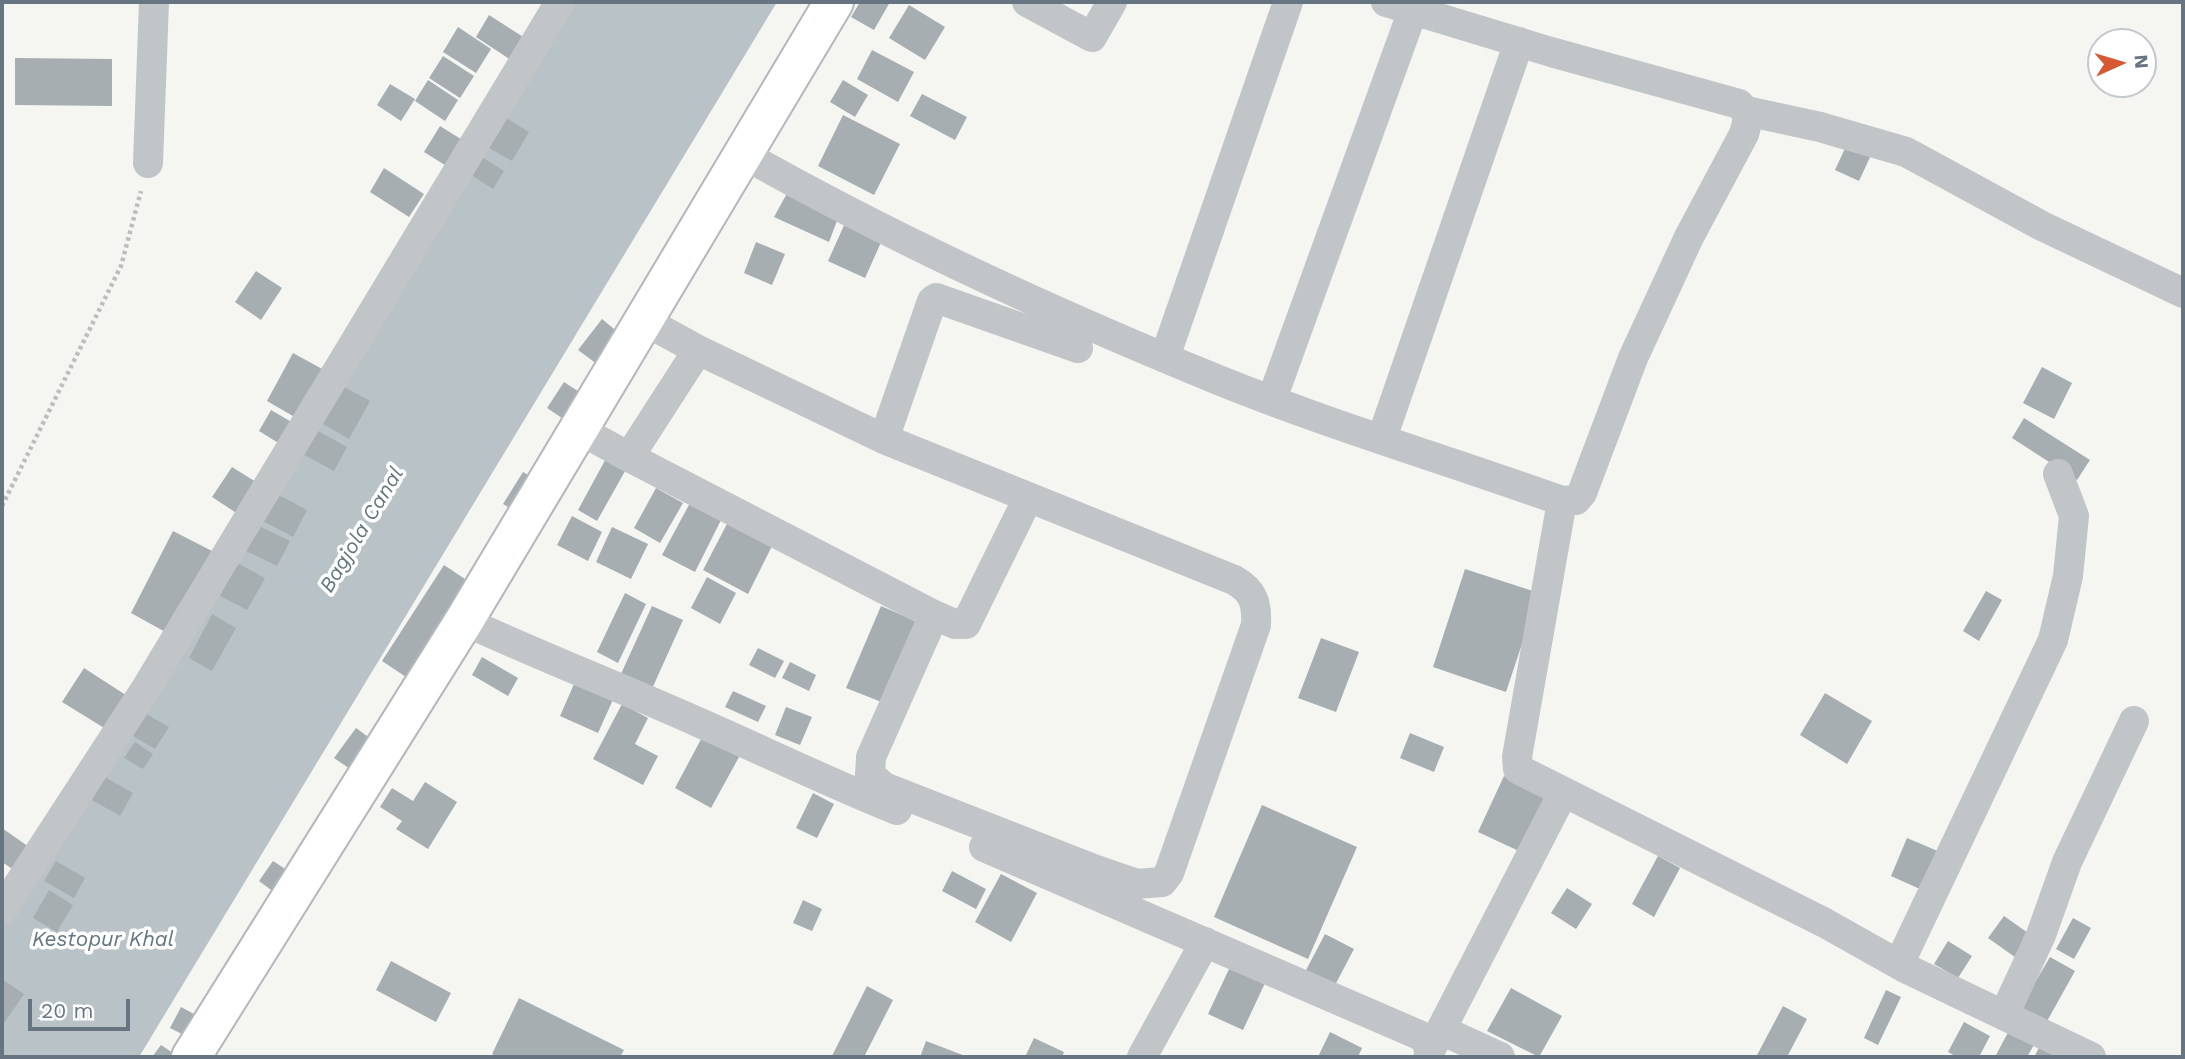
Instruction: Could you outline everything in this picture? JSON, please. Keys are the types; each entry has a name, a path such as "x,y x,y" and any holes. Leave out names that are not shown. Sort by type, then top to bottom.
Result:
{"street":[{"path":"148,163 154,2"},
{"path":"2,910 145,690 560,2"},
{"path":"191,1057 464,621 834,2"},
{"path":"1027,2 1092,37 1112,2"},
{"path":"1165,357 1288,2"},
{"path":"1272,399 1400,6 1519,43 1739,104 1746,111 1832,130 1906,152 2042,226 2183,293"},
{"path":"1382,438 1519,43"},
{"path":"743,154 836,207 929,253 1165,357 1272,399 1562,501 1576,500 1582,493 1633,358 1689,237 1744,134 1748,121 1746,111"},
{"path":"884,439 932,301 936,298 1078,348"},
{"path":"643,320 698,350 884,439 1247,587 1254,597 1256,625 1169,873 1162,882 1137,884 1096,870 884,787 873,779 868,768 871,757 934,615"},
{"path":"629,457 698,350"},
{"path":"578,429 955,624 965,624 1028,498"},
{"path":"1899,964 2053,640 2067,576 2074,516 2058,474"},
{"path":"1562,501 1517,763 1524,774 2085,1056"},
{"path":"464,621 585,676 700,723 799,770 1419,1035 1434,1046 1500,1057"},
{"path":"2004,1015 2041,935 2067,862 2134,721"},
{"path":"1434,1046 1563,793"},
{"path":"1142,1057 1205,942"}],"path":[{"path":"2,506 121,266 148,163"}],"water":[{"name":"Kestopur Khal","path":"568,2 777,2 139,1057 2,1057 2,928"}],"building":[{"path":"860,2 890,2 874,30 851,17"},
{"path":"909,5 945,27 925,60 889,38"},
{"path":"489,15 531,42 517,64 476,37"},
{"path":"458,27 491,49 476,73 443,52"},
{"path":"872,50 914,72 898,102 857,79"},
{"path":"443,56 474,76 460,98 429,78"},
{"path":"15,58 112,59 112,106 15,105"},
{"path":"428,80 458,100 445,121 415,101"},
{"path":"843,80 868,95 855,117 830,102"},
{"path":"390,84 415,99 401,121 377,105"},
{"path":"922,94 967,117 955,140 910,116"},
{"path":"843,115 900,144 874,195 818,166"},
{"path":"506,118 529,132 512,161 489,148"},
{"path":"440,126 464,141 448,167 424,152"},
{"path":"1847,144 1871,155 1859,181 1835,170"},
{"path":"482,157 504,171 493,189 471,175"},
{"path":"384,168 424,194 409,217 370,192"},
{"path":"791,186 840,213 829,242 774,217"},
{"path":"846,221 883,238 865,278 828,261"},
{"path":"756,242 785,254 772,285 744,273"},
{"path":"256,271 282,288 261,320 235,302"},
{"path":"602,319 620,334 597,364 578,350"},
{"path":"293,353 324,370 298,419 267,401"},
{"path":"2042,367 2072,383 2054,419 2023,403"},
{"path":"564,382 584,395 568,422 547,408"},
{"path":"337,383 370,401 349,439 316,420"},
{"path":"271,410 300,427 288,449 259,431"},
{"path":"2024,418 2090,460 2077,480 2012,438"},
{"path":"311,427 347,447 334,471 297,451"},
{"path":"609,453 629,464 597,521 578,510"},
{"path":"232,467 264,487 244,518 212,497"},
{"path":"523,472 540,482 519,514 503,504"},
{"path":"656,488 683,503 660,543 634,528"},
{"path":"273,492 307,510 293,537 259,519"},
{"path":"691,501 722,518 695,572 662,555"},
{"path":"572,516 602,532 588,561 557,545"},
{"path":"249,521 290,541 277,566 236,546"},
{"path":"728,522 772,546 748,594 703,570"},
{"path":"612,527 648,544 631,579 596,562"},
{"path":"173,531 212,551 169,634 131,613"},
{"path":"237,563 265,578 247,610 220,596"},
{"path":"444,565 480,589 418,685 382,661"},
{"path":"1465,569 1539,593 1506,692 1433,667"},
{"path":"707,577 736,593 720,624 691,608"},
{"path":"1986,591 2002,600 1979,641 1963,631"},
{"path":"625,593 646,604 618,663 597,652"},
{"path":"652,606 683,620 651,691 620,676"},
{"path":"881,606 918,622 884,703 846,688"},
{"path":"212,614 236,628 212,671 189,658"},
{"path":"1321,638 1359,652 1336,712 1298,698"},
{"path":"758,648 784,661 775,678 749,665"},
{"path":"482,657 518,678 508,696 472,675"},
{"path":"790,662 816,675 809,691 782,678"},
{"path":"84,668 135,701 114,734 62,702"},
{"path":"578,675 616,693 598,733 560,716"},
{"path":"733,691 766,706 758,722 725,707"},
{"path":"1825,693 1872,721 1847,764 1800,735"},
{"path":"622,704 648,718 635,744 658,756 643,785 593,759"},
{"path":"786,707 812,717 800,745 775,735"},
{"path":"141,711 169,727 155,749 128,733"},
{"path":"356,728 378,744 356,773 334,758"},
{"path":"707,728 744,748 711,808 675,788"},
{"path":"1410,733 1444,747 1434,772 1400,758"},
{"path":"135,742 153,754 143,769 124,758"},
{"path":"1504,776 1547,796 1521,852 1478,832"},
{"path":"105,777 133,793 120,816 92,800"},
{"path":"425,782 457,802 428,849 396,829 402,821 380,807 392,788 413,801"},
{"path":"813,793 834,804 817,838 796,828"},
{"path":"1262,805 1357,847 1308,959 1214,917"},
{"path":"2,828 29,847 14,870 2,862"},
{"path":"1907,838 1947,855 1931,894 1891,876"},
{"path":"1658,856 1680,868 1654,917 1632,904"},
{"path":"56,861 85,878 74,898 44,881"},
{"path":"273,861 293,874 278,895 259,881"},
{"path":"952,871 986,889 976,909 942,891"},
{"path":"1001,874 1037,893 1011,942 975,922"},
{"path":"1567,888 1592,904 1576,929 1551,913"},
{"path":"49,890 73,905 57,932 33,918"},
{"path":"803,900 822,909 812,931 793,923"},
{"path":"2004,916 2038,940 2022,962 1988,938"},
{"path":"2073,918 2091,928 2074,959 2056,949"},
{"path":"1325,934 1354,949 1334,987 1305,972"},
{"path":"1948,941 1972,956 1958,978 1934,964"},
{"path":"2050,957 2075,971 2046,1023 2020,1008"},
{"path":"391,961 451,993 436,1022 376,990"},
{"path":"1230,967 1265,983 1243,1030 1208,1014"},
{"path":"2,979 24,994 2,1026"},
{"path":"867,986 893,1000 864,1057 832,1056"},
{"path":"1511,988 1562,1016 1539,1057 1487,1031"},
{"path":"1886,990 1901,997 1878,1045 1864,1038"},
{"path":"519,998 624,1050 620,1057 498,1057 492,1054"},
{"path":"1783,1006 1807,1019 1787,1057 1756,1057"},
{"path":"181,1007 203,1019 192,1039 170,1028"},
{"path":"1964,1022 1990,1036 1979,1057 1957,1057 1948,1052"},
{"path":"2013,1023 2039,1036 2027,1057 1995,1057"},
{"path":"1330,1032 1362,1048 1358,1057 1318,1057"},
{"path":"2045,1036 2072,1057 2034,1057"},
{"path":"1034,1038 1064,1052 1062,1057 1025,1057"},
{"path":"926,1041 968,1057 920,1057"},
{"path":"161,1045 179,1057 152,1057"}],"water label":[{"name":"Bagjola Canal","path":"362,530"}]}
